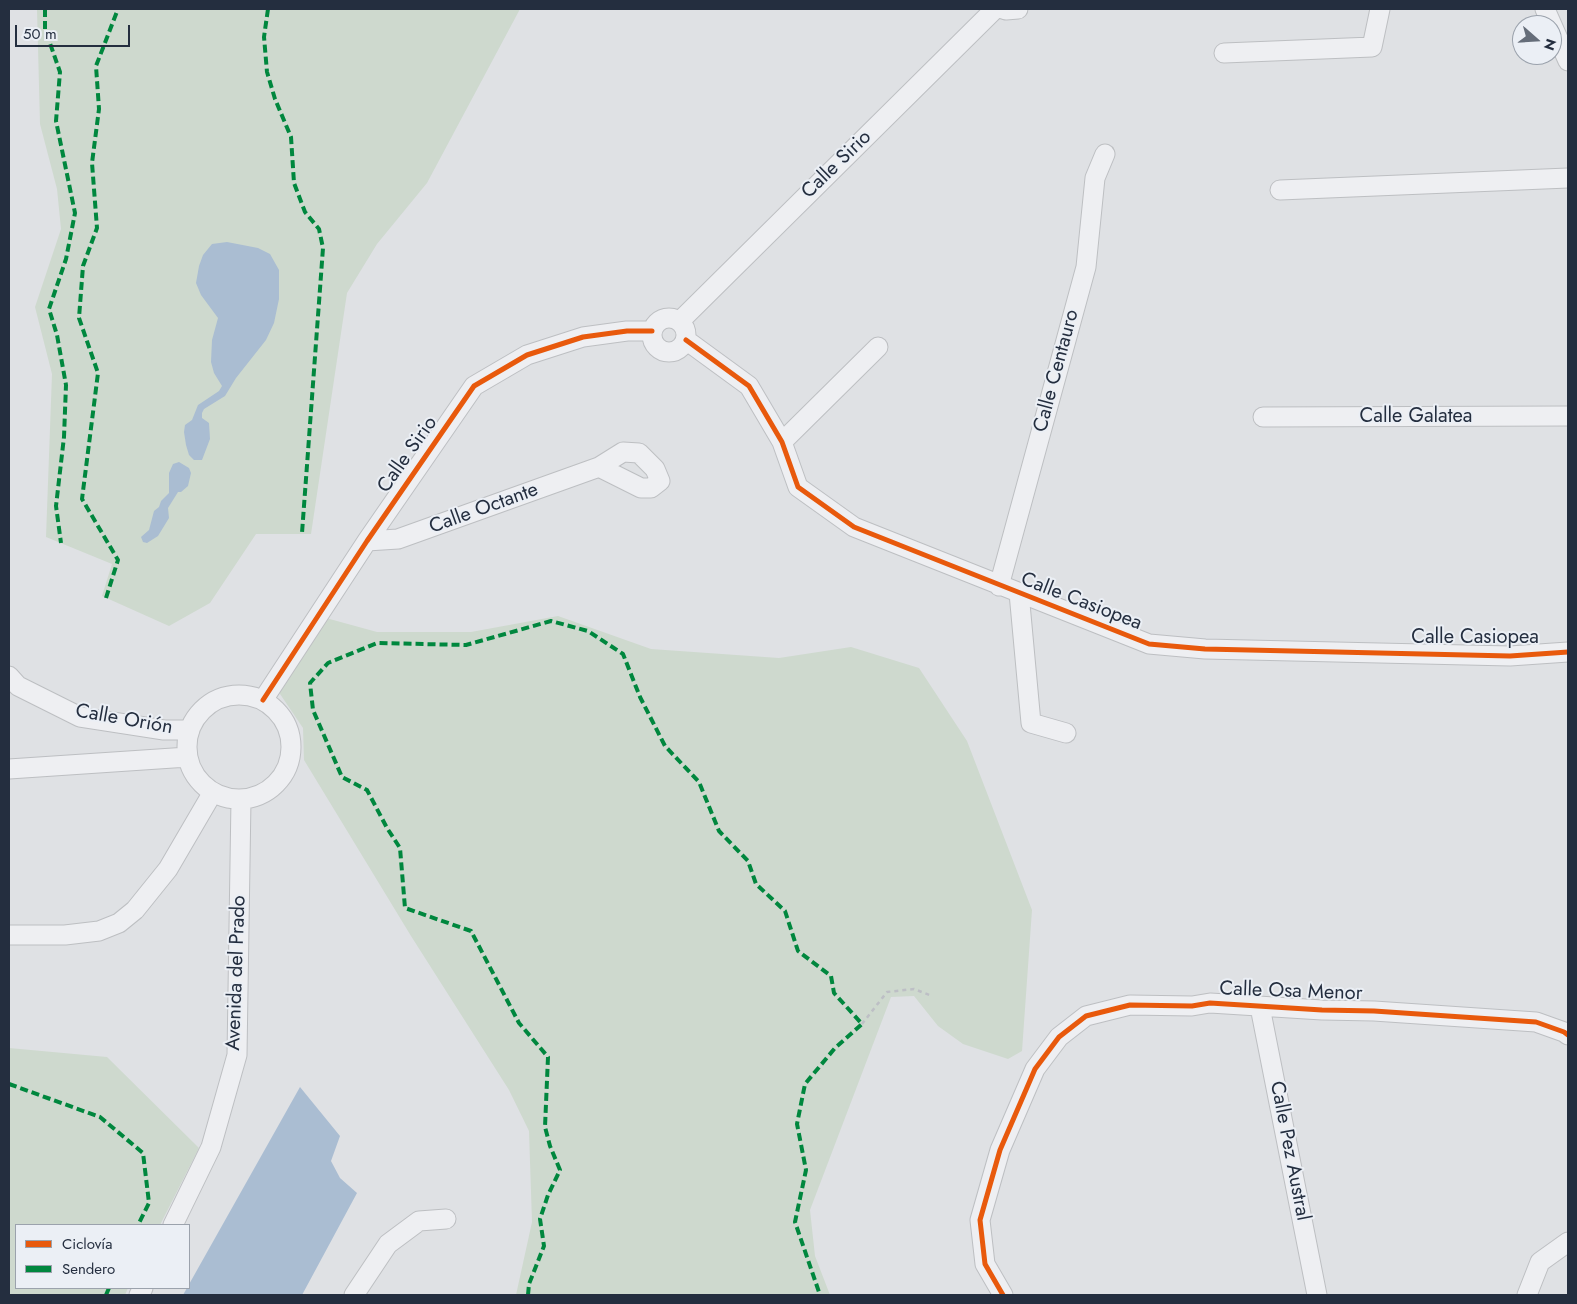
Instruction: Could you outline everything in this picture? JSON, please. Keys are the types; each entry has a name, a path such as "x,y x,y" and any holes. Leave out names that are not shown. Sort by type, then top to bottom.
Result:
{"street":[{"name":"Calle Sirio","path":"680,321 995,9"},
{"path":"1003,9 1018,9"},
{"path":"1224,53 1372,47 1380,9"},
{"path":"1545,9 1568,61"},
{"name":"Calle Centauro","path":"999,586 1086,267 1095,178 1105,154"},
{"path":"1280,190 1568,178"},
{"path":"667,318 674,318 680,321 687,333 686,340 678,350 672,353 659,349 654,344 652,338 652,331 655,325 660,320 667,318"},
{"name":"Calle Sirio","path":"263,700 366,542 474,386 527,355 583,337 627,331 652,331"},
{"name":"Calle Casiopea","path":"686,340 749,386 782,442 798,487 854,527 1149,644 1205,650 1510,656 1568,652"},
{"path":"782,442 878,347"},
{"name":"Calle Galatea","path":"1263,417 1568,416"},
{"name":"Calle Octante","path":"366,542 398,539 600,468"},
{"path":"1019,593 1030,723 1066,733"},
{"name":"Calle Orión","path":"9,676 18,686 80,717 164,730 190,730"},
{"path":"246,694 263,700 278,712 288,728 292,748 288,767 277,784 260,795 241,799 226,798 213,792 201,783 193,771 188,757 187,744 190,730 198,714 212,702 228,696 246,694"},
{"path":"9,769 188,757"},
{"path":"9,935 65,935 99,931 119,922 141,904 168,869 213,792"},
{"name":"Avenida del Prado","path":"173,1224 211,1147 236,1055 241,799"},
{"name":"Calle Osa Menor","path":"1003,1295 985,1264 980,1220 1000,1150 1035,1070 1059,1037 1086,1016 1130,1005 1192,1006 1210,1003 1260,1007 1374,1011 1536,1022 1568,1035"},
{"name":"Calle Pez Austral","path":"1260,1007 1317,1295"},
{"path":"354,1295 388,1244 419,1221 446,1219"},
{"path":"1527,1295 1540,1262 1568,1242"}],"path":[{"path":"862,1024 887,992 914,989 932,996"}],"shaded area":[{"path":"37,9 520,9 427,183 377,244 347,293 311,534 256,534 210,603 169,626 102,596 112,564 46,537 52,374 35,307 61,229 57,189 40,124"},
{"path":"558,616 651,649 779,658 851,647 919,668 967,741 1032,910 1022,1051 1008,1059 963,1044 938,1026 914,996 891,997 810,1210 815,1256 830,1295 516,1295 532,1222 529,1131 509,1090 411,936 304,760 303,728 278,691 326,618 377,632 471,632"},
{"path":"9,1048 107,1057 199,1148 161,1224 15,1224 15,1289 128,1289 125,1295 9,1295"}],"water":[{"path":"227,242 258,248 270,254 279,270 279,299 274,323 266,340 236,378 225,396 204,409 202,418 209,423 210,439 202,460 194,460 189,455 186,445 185,425 192,420 198,405 219,391 222,386 214,373 211,362 212,340 218,318 201,295 196,283 203,255 212,244"},
{"path":"179,462 189,468 191,473 188,486 181,492 178,492 168,508 169,518 158,536 147,543 143,542 141,537 149,530 154,511 169,493 169,473 173,464"},
{"path":"300,1087 340,1136 331,1161 340,1178 357,1193 302,1295 183,1295 186,1289 190,1289 190,1283"}],"marked path":[{"path":"45,9 45,29 60,72 56,121 75,213 66,259 49,309 57,335 66,385 64,437 56,506 61,543"},
{"path":"106,598 118,560 82,499 98,373 79,318 83,266 97,228 92,163 99,109 96,66 118,9"},
{"path":"268,9 264,37 267,72 275,99 291,137 294,183 305,212 319,229 323,248 302,533"},
{"path":"528,1295 529,1284 544,1246 540,1219 548,1195 560,1170 550,1146 545,1127 548,1057 519,1023 471,931 405,908 400,848 367,790 342,777 313,710 310,683 328,663 377,643 466,645 551,621 588,631 623,654 640,697 665,746 699,782 719,831 748,861 756,884 785,911 798,951 831,976 834,993 862,1024 835,1048 805,1084 797,1124 806,1170 795,1222 820,1295"},
{"path":"9,1084 100,1117 143,1153 149,1203 138,1224"},
{"path":"106,1295 109,1289"}],"cycle path":[{"path":"263,700 367,541 474,386 527,355 583,337 627,331 652,331"},
{"path":"686,340 749,386 782,442 798,487 854,527 1149,644 1205,649 1510,656 1568,652"},
{"path":"1003,1295 985,1264 980,1220 1000,1150 1035,1069 1059,1037 1086,1016 1130,1005 1192,1006 1210,1003 1322,1010 1374,1011 1536,1022 1568,1035"}]}
